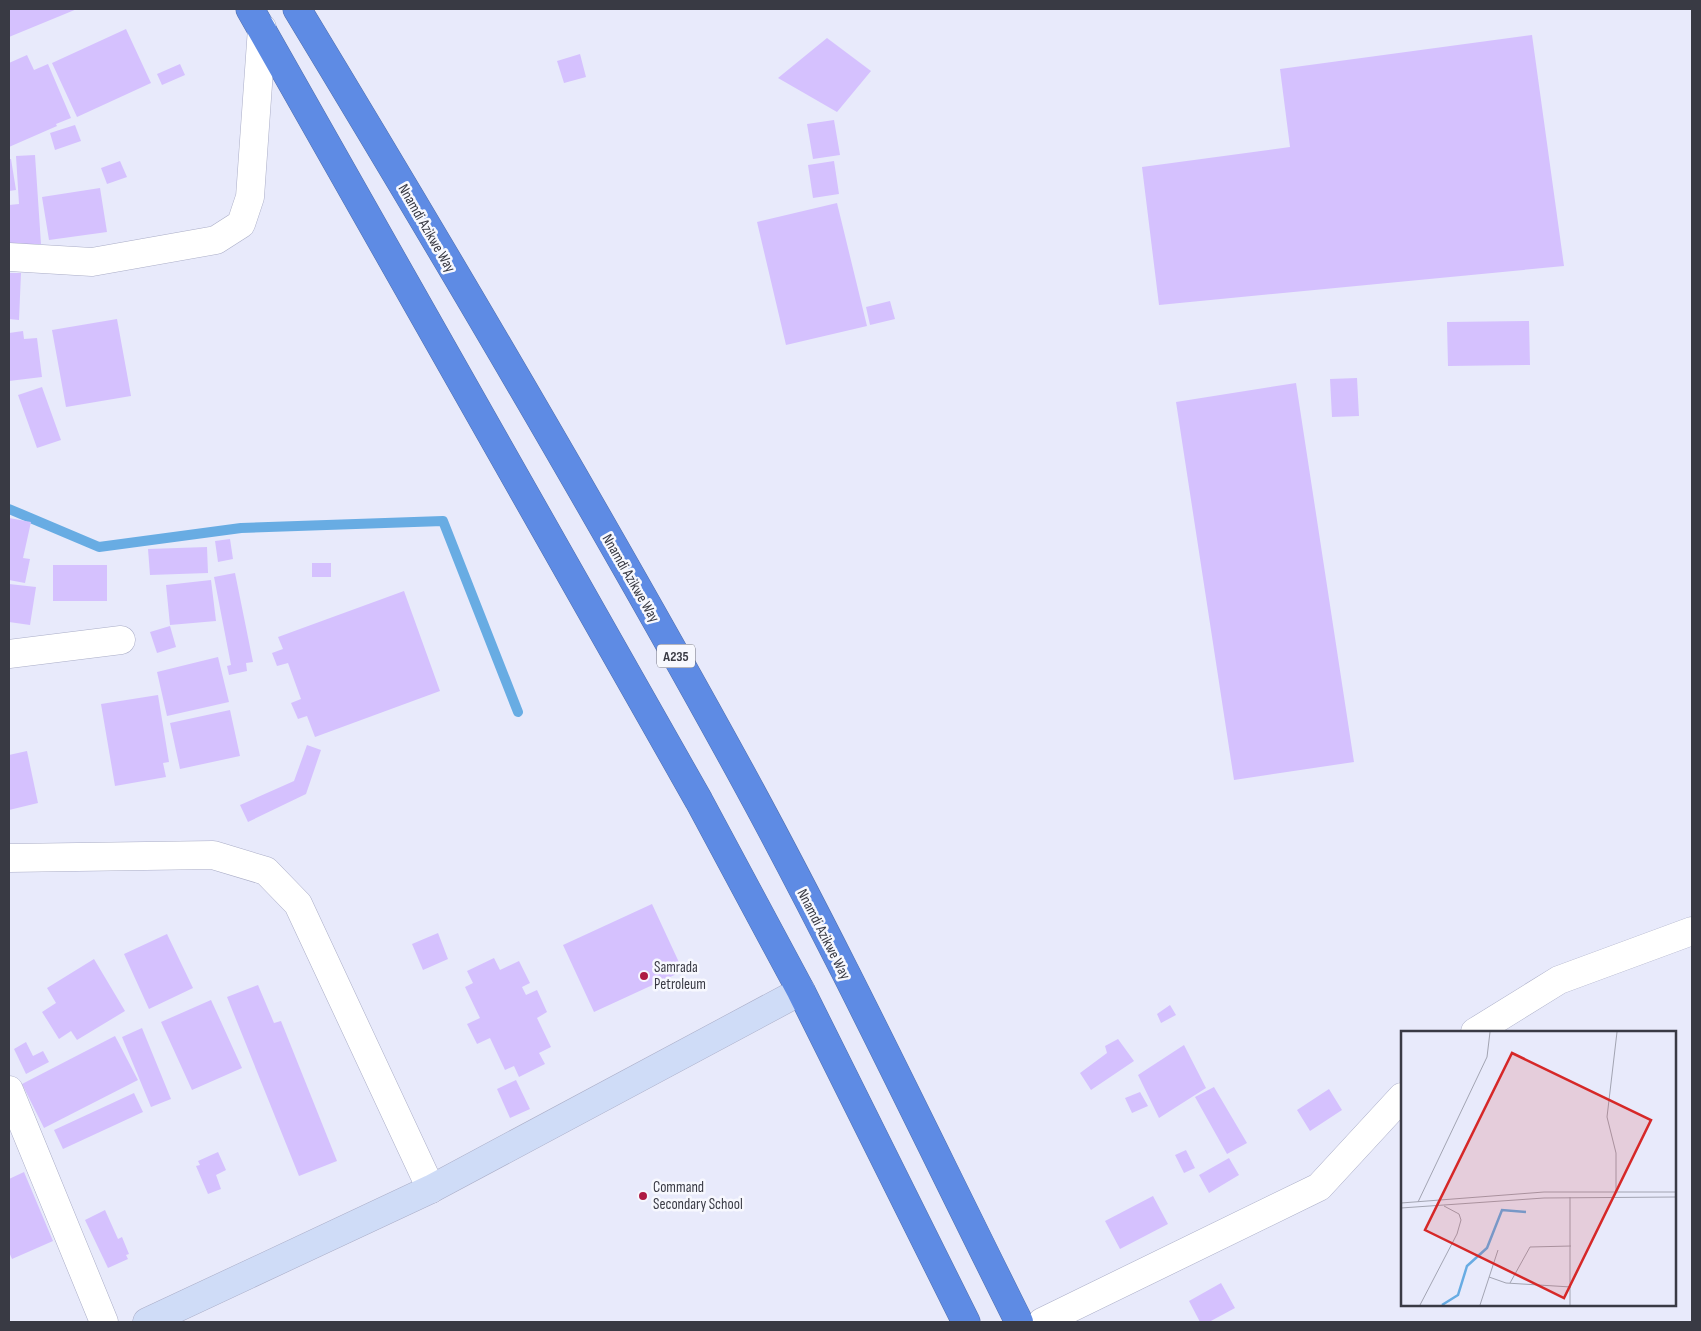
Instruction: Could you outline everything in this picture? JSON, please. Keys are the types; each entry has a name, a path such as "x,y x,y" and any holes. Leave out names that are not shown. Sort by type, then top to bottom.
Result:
{"highway":[{"name":"Nnamdi Azikwe Way","path":"297,9 551,440 742,774 845,972 1019,1322"},
{"path":"256,19 690,784 801,992 966,1322"}],"street":[{"path":"9,258 92,262 216,240 240,224 250,197 256,19"},
{"path":"9,654 121,640"},
{"path":"9,858 213,855 266,871 298,904 431,1189"},
{"path":"1477,1031 1559,980 1692,931"},
{"path":"147,1322 431,1189 801,992"},
{"path":"9,1090 104,1322"},
{"path":"1042,1322 1319,1187 1401,1098"}],"building":[{"path":"9,9 77,9 9,37"},
{"path":"126,29 151,83 77,117 52,63"},
{"path":"1532,35 1564,266 1159,305 1142,167 1290,147 1280,69"},
{"path":"827,38 871,71 837,112 778,78"},
{"path":"580,54 586,77 564,83 557,61"},
{"path":"27,55 34,70 48,64 71,118 9,147 9,63"},
{"path":"180,64 185,75 162,85 157,74"},
{"path":"834,120 840,155 813,159 807,124"},
{"path":"75,125 81,141 55,150 50,133"},
{"path":"35,155 41,244 9,244 9,205 19,204 16,156"},
{"path":"9,159 11,159 16,190 9,191"},
{"path":"120,161 127,177 107,184 101,168"},
{"path":"834,161 839,194 813,198 808,165"},
{"path":"100,188 107,232 49,240 42,197"},
{"path":"837,203 867,326 786,345 757,222"},
{"path":"9,273 21,273 19,320 9,319"},
{"path":"890,301 895,319 870,325 866,307"},
{"path":"117,319 131,396 66,407 52,330"},
{"path":"1529,321 1530,365 1448,366 1447,322"},
{"path":"23,331 24,339 37,338 42,377 9,381 9,333"},
{"path":"1357,378 1359,416 1332,417 1330,379"},
{"path":"1296,383 1354,762 1234,780 1176,402"},
{"path":"42,387 61,440 37,448 18,395"},
{"path":"9,518 31,522 23,558 30,559 25,583 9,580"},
{"path":"230,539 233,559 218,562 215,541"},
{"path":"207,547 208,573 150,575 148,549"},
{"path":"312,563 331,563 331,577 312,577"},
{"path":"53,565 107,565 107,601 53,601"},
{"path":"235,573 253,662 246,663 247,671 229,675 227,666 231,665 214,577"},
{"path":"211,580 216,621 170,625 166,585"},
{"path":"9,584 36,587 30,625 9,622"},
{"path":"404,591 440,691 315,737 307,716 298,719 291,703 301,699 288,663 277,666 272,653 283,649 278,637"},
{"path":"170,626 176,647 157,653 150,632"},
{"path":"218,657 229,702 167,716 157,672"},
{"path":"158,695 169,762 163,763 166,777 115,786 101,704"},
{"path":"230,710 240,756 180,769 170,723"},
{"path":"307,745 321,750 306,794 248,822 240,805 294,781"},
{"path":"27,751 38,803 9,810 9,755"},
{"path":"652,904 683,971 594,1012 563,945"},
{"path":"438,933 448,959 423,970 412,944"},
{"path":"167,934 193,988 149,1009 124,954"},
{"path":"494,958 500,970 519,961 530,983 522,987 526,995 537,990 547,1012 537,1018 551,1047 539,1053 545,1064 519,1077 514,1066 505,1070 490,1038 477,1044 467,1024 480,1018 465,987 473,983 467,971"},
{"path":"94,959 125,1011 77,1040 71,1031 59,1039 42,1012 56,1003 47,988"},
{"path":"258,985 274,1023 281,1021 337,1161 299,1176 227,997"},
{"path":"211,1000 242,1068 192,1090 161,1022"},
{"path":"1170,1005 1176,1015 1161,1023 1157,1014"},
{"path":"142,1028 171,1099 151,1107 122,1037"},
{"path":"115,1036 138,1080 44,1128 22,1084"},
{"path":"1118,1039 1134,1061 1091,1090 1080,1073 1107,1053 1105,1046"},
{"path":"26,1042 33,1056 43,1051 49,1062 26,1074 14,1049"},
{"path":"1184,1045 1206,1088 1159,1118 1138,1075"},
{"path":"516,1080 530,1109 510,1118 497,1089"},
{"path":"1214,1087 1247,1143 1227,1154 1195,1097"},
{"path":"1329,1089 1342,1110 1310,1131 1297,1110"},
{"path":"1140,1092 1148,1106 1132,1113 1125,1098"},
{"path":"134,1093 143,1112 63,1149 54,1130"},
{"path":"1186,1150 1195,1168 1184,1173 1175,1155"},
{"path":"218,1152 226,1170 216,1175 221,1189 208,1194 196,1166 200,1165 198,1161"},
{"path":"1229,1158 1239,1175 1209,1193 1199,1175"},
{"path":"24,1172 53,1241 12,1259 9,1252 9,1179"},
{"path":"1153,1196 1168,1224 1120,1249 1105,1221"},
{"path":"105,1210 118,1239 122,1237 129,1254 126,1255 128,1259 108,1268 85,1220"},
{"path":"1221,1283 1235,1308 1209,1322 1200,1322 1189,1301"}],"waterway":[{"path":"9,509 99,547 241,528 443,521 518,712"}],"place":[{"name":"Samrada Petroleum","path":"644,976"},
{"name":"Command Secondary School","path":"643,1196"}]}
